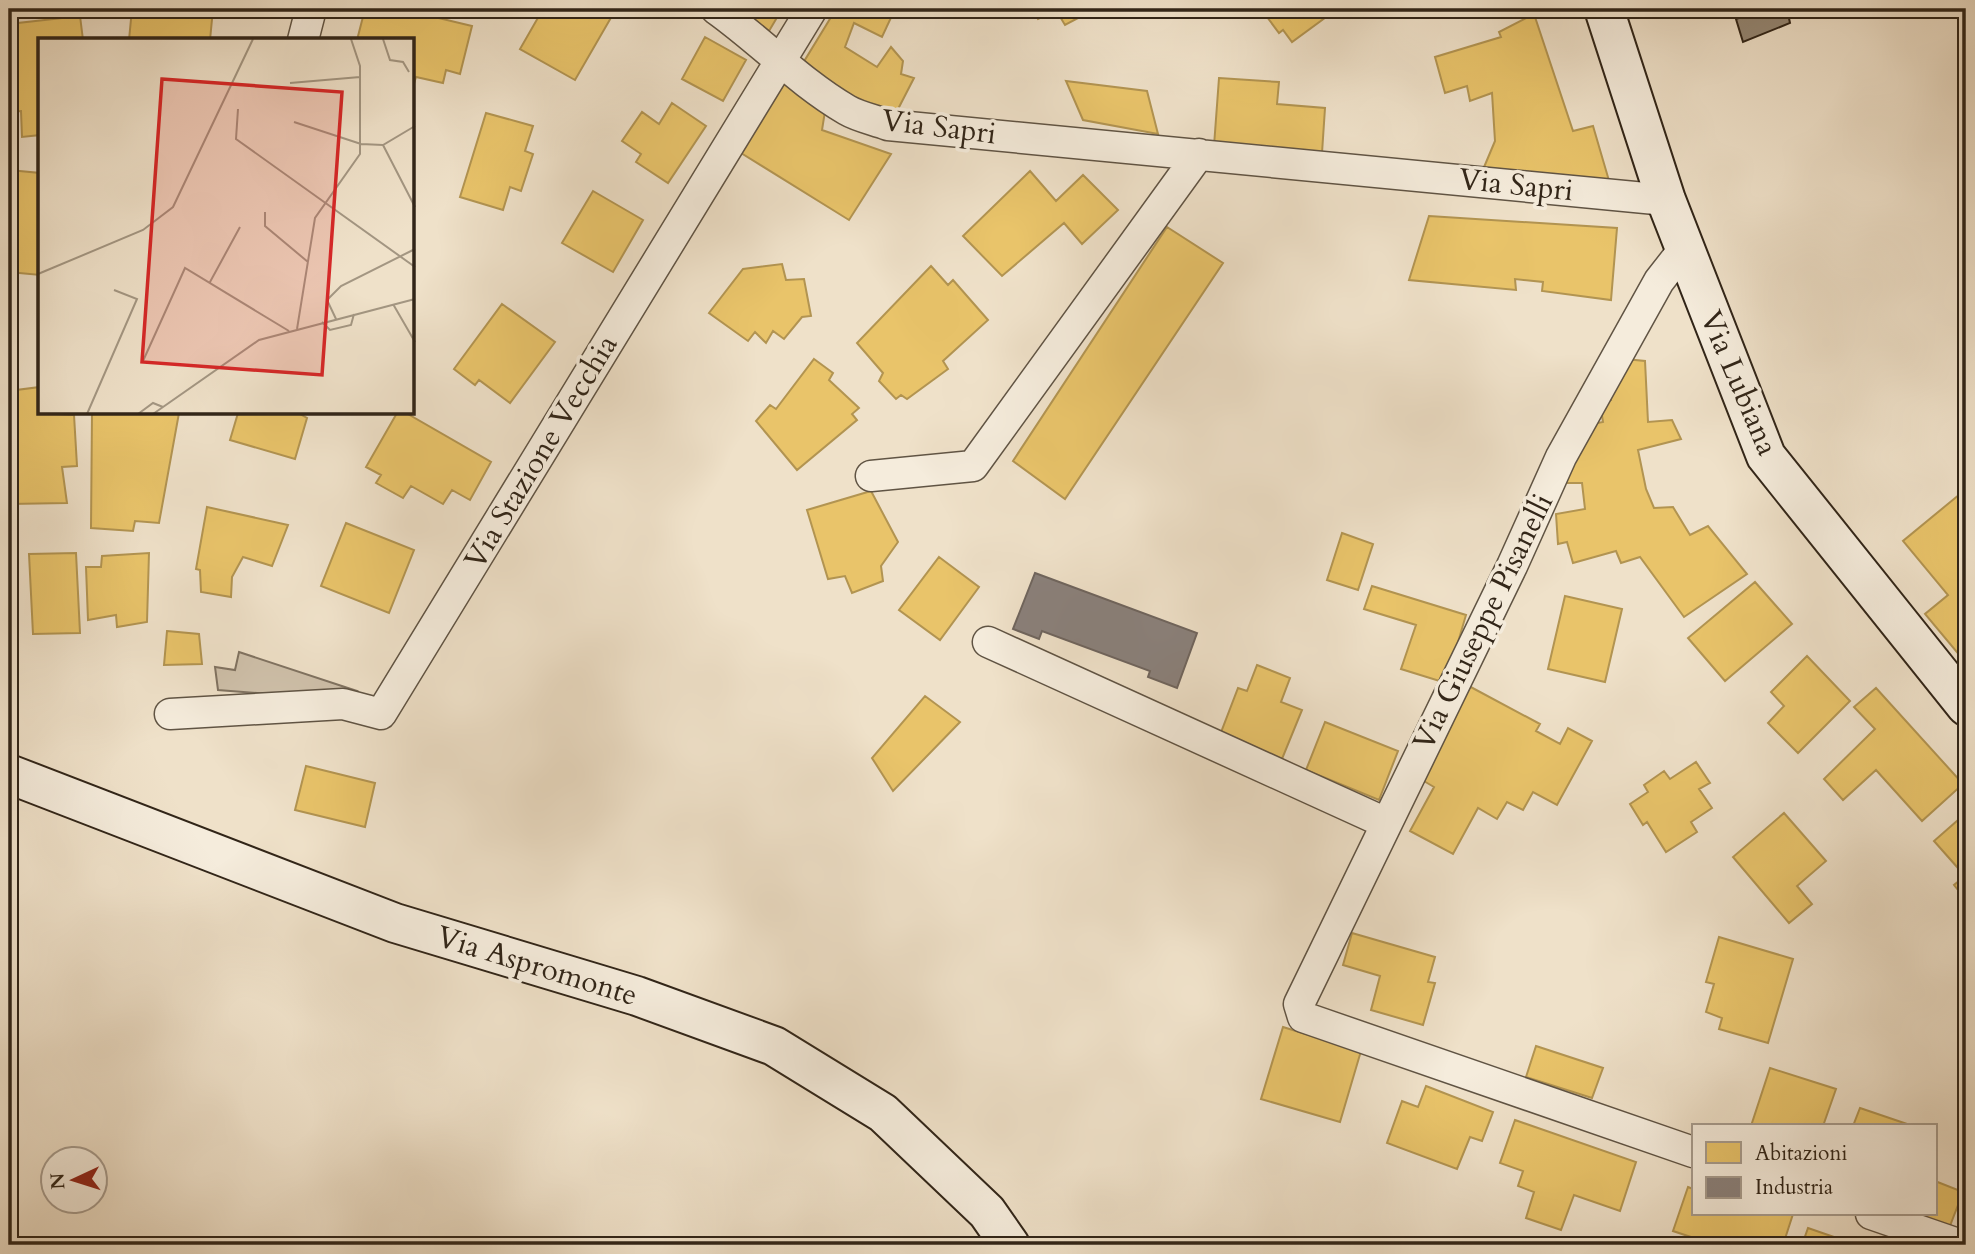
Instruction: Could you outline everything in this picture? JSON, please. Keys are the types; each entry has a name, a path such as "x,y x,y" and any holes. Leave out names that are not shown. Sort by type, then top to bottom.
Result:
{"main road":[{"name":"Via Lubiana","path":"1604,9 1666,200 1766,456 1966,706"},
{"name":"Via Aspromonte","path":"9,774 395,923 637,996 774,1046 883,1113 987,1212 1010,1245"}],"street":[{"path":"304,38 311,9"},
{"name":"Via Sapri","path":"716,9 781,60 799,78 849,112 888,125 1666,200"},
{"name":"Via Stazione Vecchia","path":"170,714 343,704 381,714 812,9"},
{"path":"871,476 973,466 1199,154"},
{"name":"Via Giuseppe Pisanelli","path":"1684,249 1659,281 1561,457 1512,566 1299,1004 1303,1017 1692,1152"},
{"path":"988,642 1386,823"},
{"path":"1877,1216 1961,1245"}],"shaded area":[{"path":"239,652 357,691 348,700 218,690 215,667 235,670"}],"building: Abitazioni":[{"path":"132,9 213,9 210,38 129,38"},
{"path":"365,9 401,9 472,26 460,74 446,70 443,83 416,77 415,80 415,38 358,38"},
{"path":"543,9 616,9 575,80 520,49"},
{"path":"742,9 782,9 769,31"},
{"path":"836,9 895,9 882,37 854,23 845,47 877,67 891,47 903,61 901,74 914,78 896,113 852,101 800,68"},
{"path":"1032,9 1095,9 1065,25 1056,10 1038,19"},
{"path":"1261,9 1337,9 1292,42 1283,30 1279,33"},
{"path":"1534,14 1573,131 1593,126 1610,184 1482,172 1495,141 1492,93 1470,101 1467,86 1445,93 1435,57 1501,37 1499,32"},
{"path":"80,16 83,38 38,38 38,135 22,137 21,111 9,112 9,24"},
{"path":"705,37 746,60 723,101 682,79"},
{"path":"788,77 826,105 822,130 891,154 849,220 741,153"},
{"path":"1219,78 1279,82 1277,104 1325,108 1322,153 1214,146"},
{"path":"1066,81 1147,91 1158,134 1083,120"},
{"path":"672,103 706,126 668,183 636,162 641,154 622,141 642,112 659,124"},
{"path":"486,113 533,126 525,151 533,154 521,191 510,187 503,210 460,197"},
{"path":"9,170 38,173 38,275 9,272"},
{"path":"1030,171 1056,201 1083,175 1118,210 1082,244 1064,223 1002,276 963,236"},
{"path":"593,191 643,220 613,272 562,243"},
{"path":"1429,216 1617,228 1611,300 1542,291 1543,282 1515,279 1516,290 1409,280"},
{"path":"1167,227 1223,263 1065,499 1013,461"},
{"path":"782,264 786,280 804,279 811,316 802,317 784,339 773,331 766,343 755,332 748,341 709,313 743,269"},
{"path":"931,266 948,285 953,280 988,320 943,361 948,369 907,399 901,395 896,399 879,381 883,373 857,343"},
{"path":"502,304 555,342 510,403 479,380 475,385 454,369"},
{"path":"814,359 833,373 829,380 859,408 852,414 857,420 797,470 756,421 770,405 776,409"},
{"path":"1625,359 1645,361 1648,422 1672,420 1681,439 1638,450 1646,489 1654,508 1673,507 1690,535 1708,526 1747,574 1684,617 1640,557 1621,563 1616,551 1573,563 1567,542 1558,544 1556,514 1585,509 1582,483 1556,483 1582,426 1603,422 1600,403 1611,400 1608,380"},
{"path":"38,387 38,415 74,415 77,466 62,467 67,503 9,504 9,391"},
{"path":"92,415 179,415 159,523 135,521 133,531 91,528"},
{"path":"237,415 302,415 307,418 295,459 230,440"},
{"path":"396,415 409,415 491,462 470,500 452,490 443,504 411,486 403,498 376,483 381,475 366,467"},
{"path":"1966,489 1966,663 1925,614 1948,595 1903,541"},
{"path":"871,491 898,542 881,566 883,581 852,593 845,576 828,579 807,510"},
{"path":"207,507 288,525 272,566 243,557 232,577 231,597 201,592 200,570 196,569"},
{"path":"346,523 414,550 389,613 321,586"},
{"path":"1342,533 1373,544 1358,590 1327,580"},
{"path":"76,553 80,633 33,634 29,554"},
{"path":"149,553 147,622 117,627 116,615 88,620 86,567 101,567 102,556"},
{"path":"939,557 979,587 940,640 899,610"},
{"path":"1755,582 1792,624 1725,681 1688,638"},
{"path":"1372,586 1466,615 1446,683 1401,669 1416,625 1364,609"},
{"path":"1565,596 1622,609 1605,682 1548,669"},
{"path":"167,631 199,634 202,664 164,665"},
{"path":"1807,656 1850,701 1798,753 1768,723 1784,706 1771,692"},
{"path":"1257,665 1290,678 1281,702 1302,710 1282,759 1220,735 1238,688 1247,691"},
{"path":"1467,685 1540,724 1536,731 1560,744 1568,728 1592,741 1557,805 1533,792 1523,810 1507,802 1497,819 1478,808 1453,854 1410,831 1434,787 1417,777"},
{"path":"1876,688 1963,784 1922,821 1876,770 1843,800 1824,779 1875,729 1854,707"},
{"path":"925,696 960,722 893,791 872,758"},
{"path":"1325,722 1398,751 1379,800 1306,770"},
{"path":"1696,762 1710,783 1699,789 1712,808 1691,822 1697,832 1666,852 1647,822 1643,825 1630,804 1648,792 1644,785 1664,771 1670,779"},
{"path":"306,766 375,783 365,827 295,810"},
{"path":"1784,813 1826,861 1797,886 1812,904 1789,923 1733,857"},
{"path":"1966,813 1966,900 1954,885 1965,876 1934,841"},
{"path":"1352,933 1435,957 1428,982 1435,983 1423,1025 1371,1010 1380,976 1343,965"},
{"path":"1719,937 1793,959 1768,1043 1719,1029 1722,1018 1706,1012 1714,984 1706,982"},
{"path":"1283,1027 1361,1051 1340,1122 1261,1099"},
{"path":"1536,1046 1603,1068 1592,1098 1526,1077"},
{"path":"1770,1068 1836,1089 1824,1124 1752,1124"},
{"path":"1426,1086 1493,1112 1482,1141 1470,1137 1457,1169 1387,1143 1402,1101 1418,1107"},
{"path":"1860,1108 1907,1124 1854,1124"},
{"path":"1515,1120 1636,1162 1620,1211 1574,1195 1561,1230 1526,1218 1534,1192 1518,1186 1523,1171 1500,1163"},
{"path":"1937,1182 1963,1192 1948,1231 1907,1216 1937,1216"},
{"path":"1688,1187 1692,1189 1692,1216 1792,1216 1783,1245 1715,1245 1673,1231"},
{"path":"1808,1228 1857,1245 1802,1245"}],"building: Industria":[{"path":"1035,573 1197,633 1177,688 1148,677 1150,671 1042,631 1039,639 1013,629"}],"building: Altro":[{"path":"1763,9 1787,9 1790,23 1743,42 1736,19"}]}
